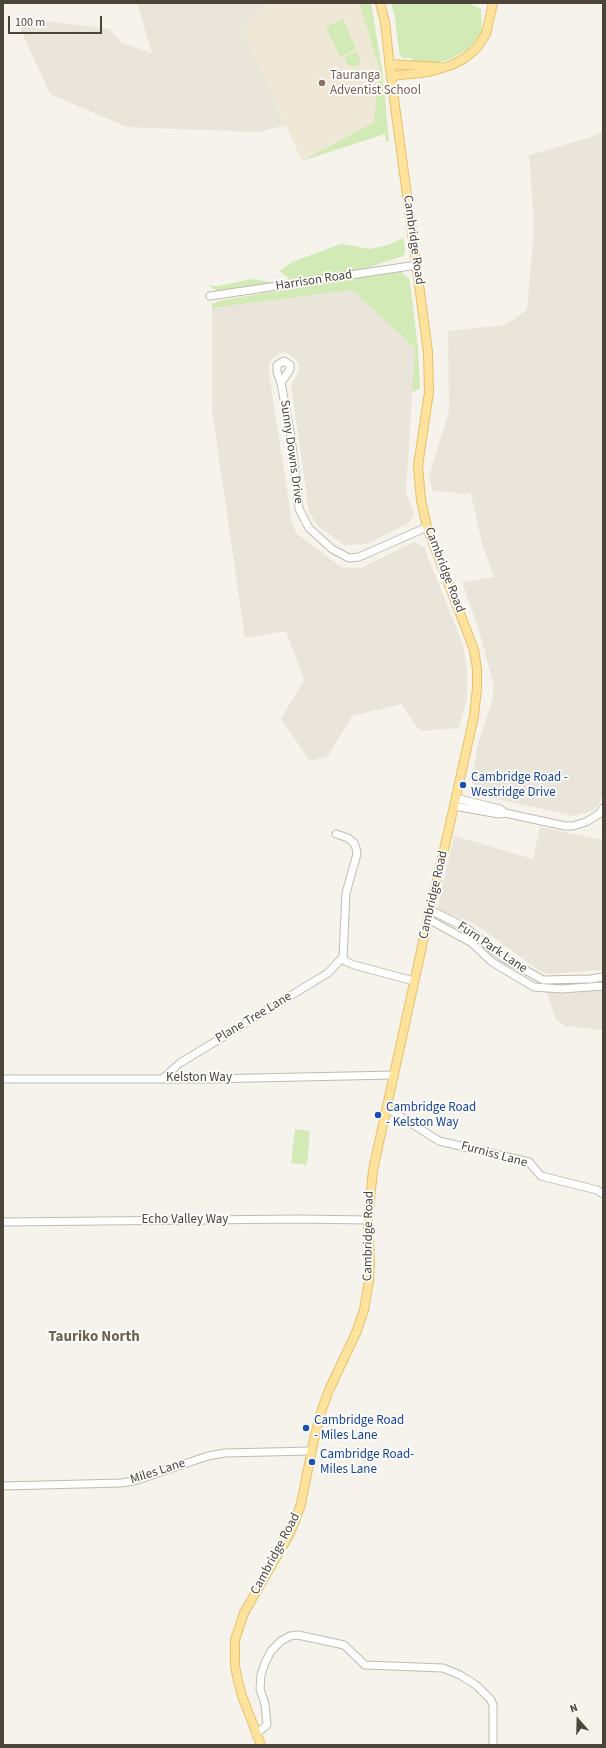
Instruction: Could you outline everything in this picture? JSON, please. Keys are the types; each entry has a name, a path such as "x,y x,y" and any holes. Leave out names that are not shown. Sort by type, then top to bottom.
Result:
{"main road":[{"name":"Cambridge Road","path":"260,1745 242,1696 237,1677 234,1653 235,1640 244,1613 289,1535 296,1518 305,1488 317,1426 326,1400 356,1333 364,1310 369,1281 370,1263 368,1220 373,1170 474,716 477,688 477,669 470,638 427,527 421,500 418,466 419,450 428,400 429,370 417,265 389,64 385,22 380,3"},
{"path":"389,64 440,67 452,65 465,58 476,49 486,34 493,3"},
{"path":"391,76 430,72 440,67"}],"street":[{"name":"Harrison Road","path":"210,296 417,265"},
{"name":"Sunny Downs Drive","path":"281,383 291,437 299,509 309,528 336,552 349,558 359,557 427,527"},
{"path":"455,802 500,809 506,813 565,826 573,826 593,819 603,808"},
{"path":"336,834 348,838 354,843 357,854 346,893 345,961 354,965 414,981"},
{"name":"Furn Park Lane","path":"430,910 465,927 502,957 543,980 590,979 603,977"},
{"path":"428,919 472,943 492,962 534,987 561,989 603,986"},
{"name":"Plane Tree Lane","path":"163,1078 180,1063 328,973 344,957"},
{"name":"Kelston Way","path":"3,1079 331,1077 394,1075"},
{"name":"Furniss Lane","path":"387,1108 439,1141 529,1162 541,1176 597,1190 603,1194"},
{"name":"Echo Valley Way","path":"3,1222 298,1219 368,1220"},
{"name":"Miles Lane","path":"3,1486 121,1483 134,1481 202,1458 219,1454 240,1452 311,1451"},
{"path":"256,1734 267,1725 265,1704 260,1689 261,1675 266,1659 281,1641 290,1636 298,1635 344,1645 365,1665 443,1668 460,1675 476,1685 491,1700 493,1745"}],"shaded area":[{"path":"137,3 267,3 239,33 248,42 286,125 258,132 127,127 50,94 15,17 109,29 122,43 152,53"},
{"name":"Tauranga Adventist School","path":"267,3 359,3 379,67 374,122 302,161 248,42 239,33"},
{"path":"603,132 603,791 601,800 594,810 575,816 474,794 472,787 477,747 493,698 493,682 478,627 462,582 494,577 482,544 471,494 432,491 429,477 449,411 448,331 505,325 527,310 534,227 529,155 588,138"},
{"path":"352,290 415,348 406,492 414,514 410,522 367,544 344,545 318,526 309,512 291,385 298,372 299,363 287,353 280,353 271,360 268,367 292,523 296,533 341,567 361,568 414,542 424,547 463,645 467,670 467,699 459,728 420,731 401,704 352,716 328,756 310,761 281,719 304,680 286,631 245,638 212,410 212,308"},
{"path":"540,827 603,840 602,970 549,974 538,970 474,923 437,910 454,836 533,859"},
{"path":"603,983 603,1030 565,1026 556,1020 545,988"}],"green space":[{"path":"359,3 371,3 382,69 389,141 386,142 385,134 302,161 374,122 379,67"},
{"path":"391,3 469,3 481,9 482,32 469,49 448,60 434,63 411,62 412,58 402,58 399,52 395,18"},
{"path":"343,19 356,49 340,57 326,27"},
{"path":"357,51 361,63 353,67 347,64 344,57"},
{"path":"404,238 405,252 403,256 364,269 291,280 279,271 292,262 341,244 370,249 388,245"},
{"path":"402,271 403,274 409,278 418,348 420,389 412,392 415,348 352,290 212,308 212,304 222,300"},
{"path":"253,279 276,283 225,291 217,291 208,285 217,286"},
{"path":"295,1129 310,1131 307,1165 291,1163"}],"place":[{"name":"Tauranga Adventist School","path":"322,83"},
{"name":"Cambridge Road - Westridge Drive","path":"463,785"},
{"name":"Cambridge Road - Kelston Way","path":"378,1115"},
{"name":"Cambridge Road - Miles Lane","path":"306,1428"},
{"name":"Cambridge Road- Miles Lane","path":"312,1462"}],"district":[{"name":"Tauriko North","path":"94,1338"}]}
